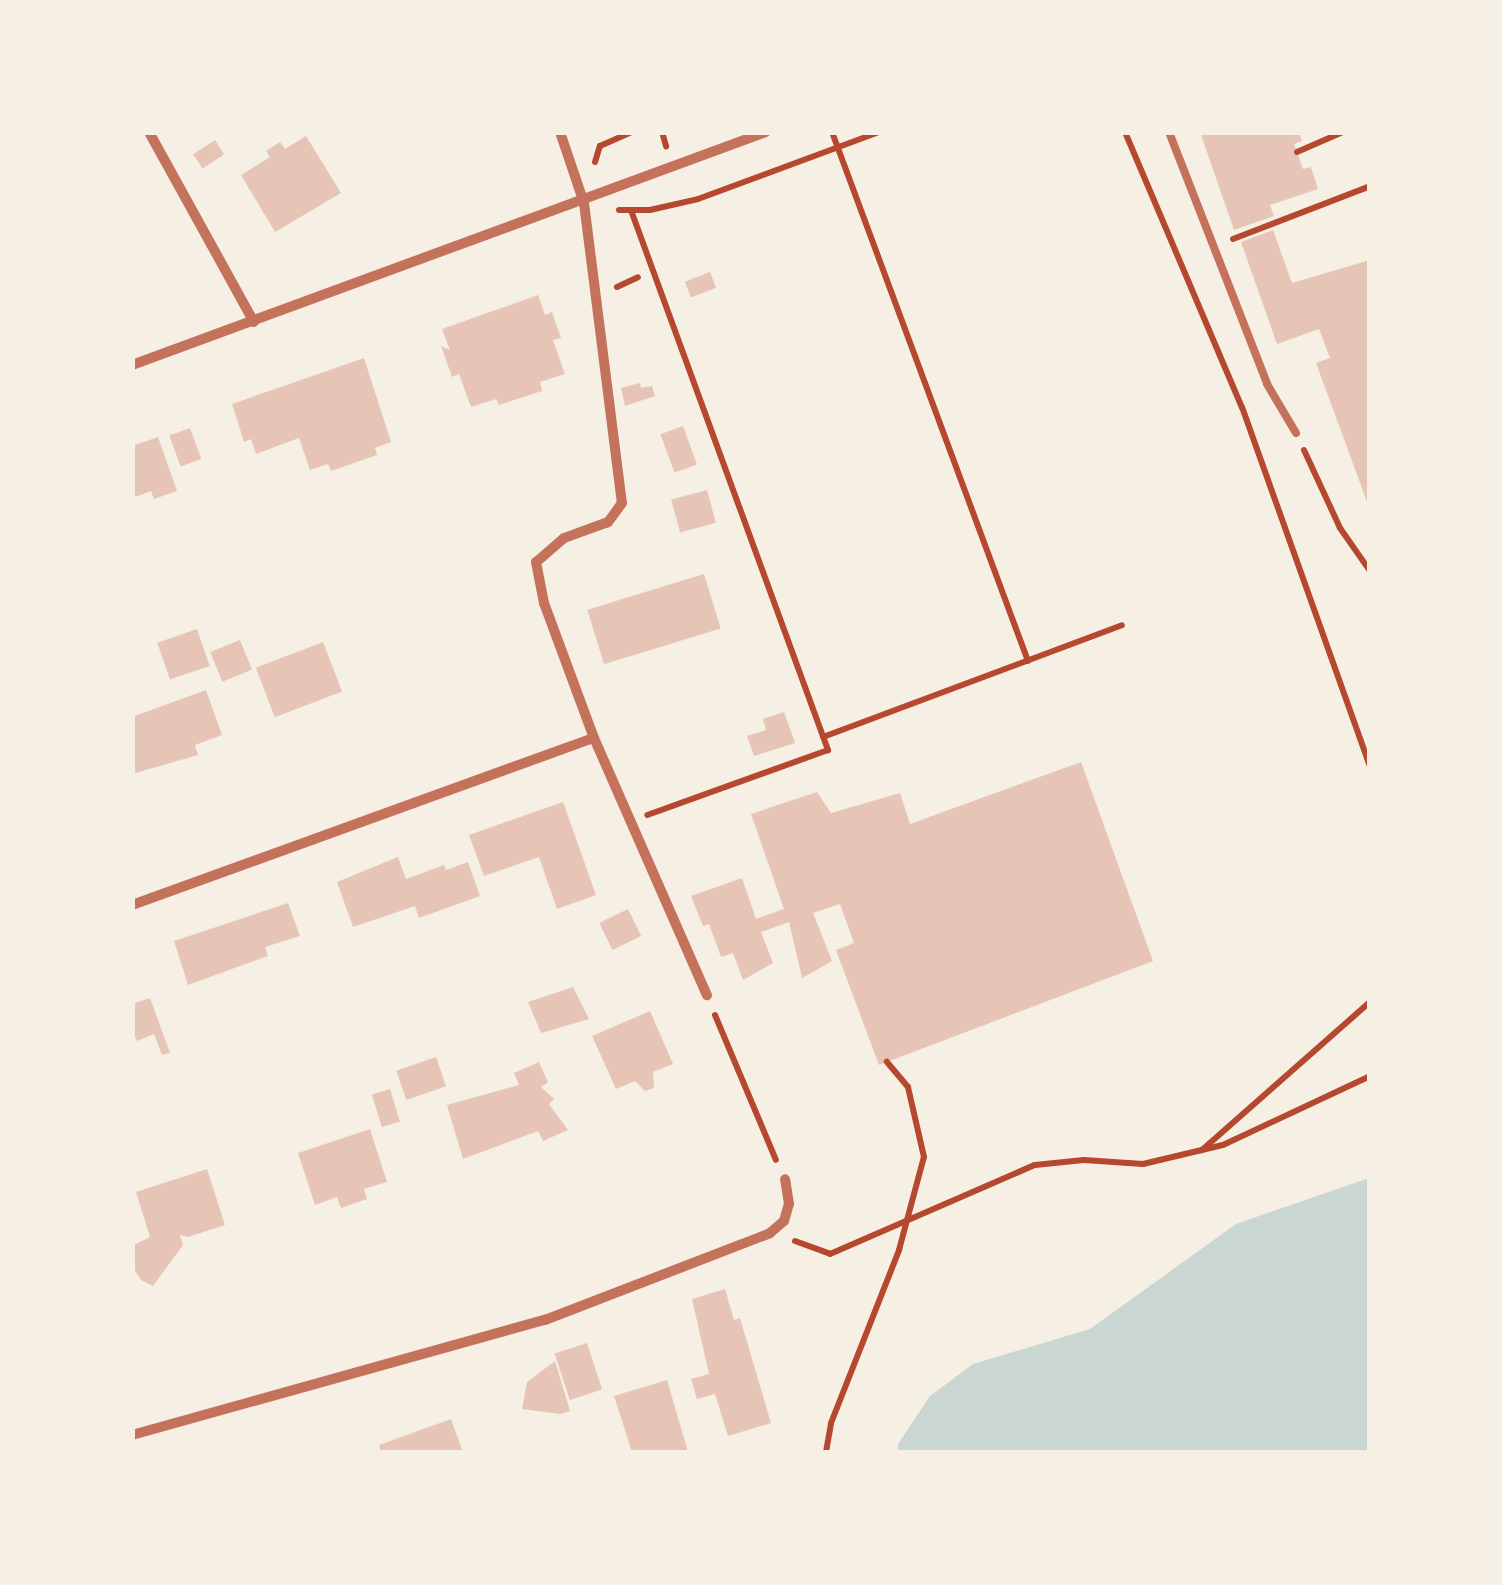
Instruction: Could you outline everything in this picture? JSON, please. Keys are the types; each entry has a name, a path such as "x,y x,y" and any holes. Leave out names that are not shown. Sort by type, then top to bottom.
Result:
{"street":[{"path":"149,132 254,322"},
{"path":"560,132 584,203 622,503 608,522 564,538 536,562 544,603 594,738 706,996"},
{"path":"132,364 584,203 766,132"},
{"path":"132,905 594,738"},
{"path":"132,1434 545,1320 770,1234 784,1222 789,1204 784,1179"}],"lane":[{"path":"1169,132 1267,384 1296,432"}],"path":[{"path":"631,132 600,146 584,203 632,213 698,199 879,132"},
{"path":"832,132 1028,661"},
{"path":"1125,132 1242,407 1370,767"},
{"path":"1297,152 1343,132"},
{"path":"1232,240 1370,186"},
{"path":"632,213 828,750 632,820"},
{"path":"1296,432 1340,528 1370,572"},
{"path":"823,737 1122,625"},
{"path":"706,996 784,1179"},
{"path":"1200,1151 1370,1002"},
{"path":"826,1452 831,1423 907,1220 924,1157 908,1087 887,1062"},
{"path":"770,1234 830,1254 1036,1165 1084,1160 1143,1164 1223,1146 1370,1076"}],"shaded area":[{"path":"1369,1178 1369,1452 898,1452 898,1444 930,1396 973,1364 1090,1329 1236,1224"}],"building":[{"path":"1200,132 1299,132 1302,141 1294,144 1303,169 1311,167 1318,189 1270,205 1274,216 1234,230"},
{"path":"306,136 341,193 275,232 241,175 270,157 266,151 280,142 285,149"},
{"path":"215,140 224,154 202,168 193,154"},
{"path":"1273,230 1292,283 1370,260 1370,510 1316,363 1330,358 1319,329 1277,344 1241,242"},
{"path":"710,272 716,288 691,298 685,282"},
{"path":"538,295 545,315 552,312 561,338 553,340 565,374 540,382 542,391 499,405 496,399 471,407 459,374 452,377 441,346 450,350 442,329"},
{"path":"364,358 391,442 375,448 377,455 331,471 328,464 310,470 299,438 256,454 251,439 244,442 232,404"},
{"path":"640,383 641,388 652,386 655,396 625,406 621,388"},
{"path":"683,426 697,465 674,473 660,434"},
{"path":"190,428 201,459 181,467 169,436"},
{"path":"158,437 177,491 154,499 151,491 132,498 132,446"},
{"path":"707,490 716,523 680,532 671,500"},
{"path":"704,574 721,629 604,664 587,610"},
{"path":"197,629 210,666 170,680 157,643"},
{"path":"240,640 252,670 222,682 210,652"},
{"path":"323,642 342,691 275,717 256,668"},
{"path":"206,690 222,735 195,745 198,755 132,774 132,717"},
{"path":"784,712 795,743 754,756 747,736 766,730 763,719"},
{"path":"1081,762 1153,961 879,1065 836,950 854,943 840,904 813,913 832,961 802,978 789,922 761,932 773,963 743,980 733,953 721,957 709,924 703,926 691,896 742,878 756,919 784,909 751,814 817,792 831,813 900,793 910,824"},
{"path":"563,802 596,895 557,909 539,857 484,876 469,835"},
{"path":"398,857 406,879 444,865 446,870 468,862 480,896 419,918 415,906 353,927 337,882"},
{"path":"288,903 300,936 265,947 268,956 188,985 174,941"},
{"path":"628,909 641,936 612,950 599,923"},
{"path":"573,987 589,1019 541,1033 528,1002"},
{"path":"150,998 170,1053 162,1055 154,1034 137,1041 132,1030 132,1004"},
{"path":"650,1011 673,1064 653,1072 654,1088 645,1091 635,1081 616,1089 592,1036"},
{"path":"436,1057 446,1086 406,1100 396,1071"},
{"path":"539,1062 548,1082 541,1087 554,1099 549,1104 568,1130 543,1141 538,1131 463,1159 447,1105 519,1085 514,1073"},
{"path":"390,1089 400,1122 382,1127 372,1095"},
{"path":"370,1129 387,1182 364,1189 367,1199 341,1208 337,1197 315,1205 298,1153"},
{"path":"207,1169 225,1225 188,1237 180,1235 183,1245 153,1286 141,1280 132,1266 132,1246 150,1237 136,1192"},
{"path":"725,1289 734,1320 740,1318 771,1423 728,1436 715,1394 697,1399 691,1379 709,1374 692,1299"},
{"path":"587,1343 602,1390 570,1400 555,1354"},
{"path":"555,1361 570,1411 560,1414 522,1409 527,1382"},
{"path":"667,1380 688,1452 632,1452 614,1396"},
{"path":"451,1419 463,1452 381,1452 379,1445"}]}
